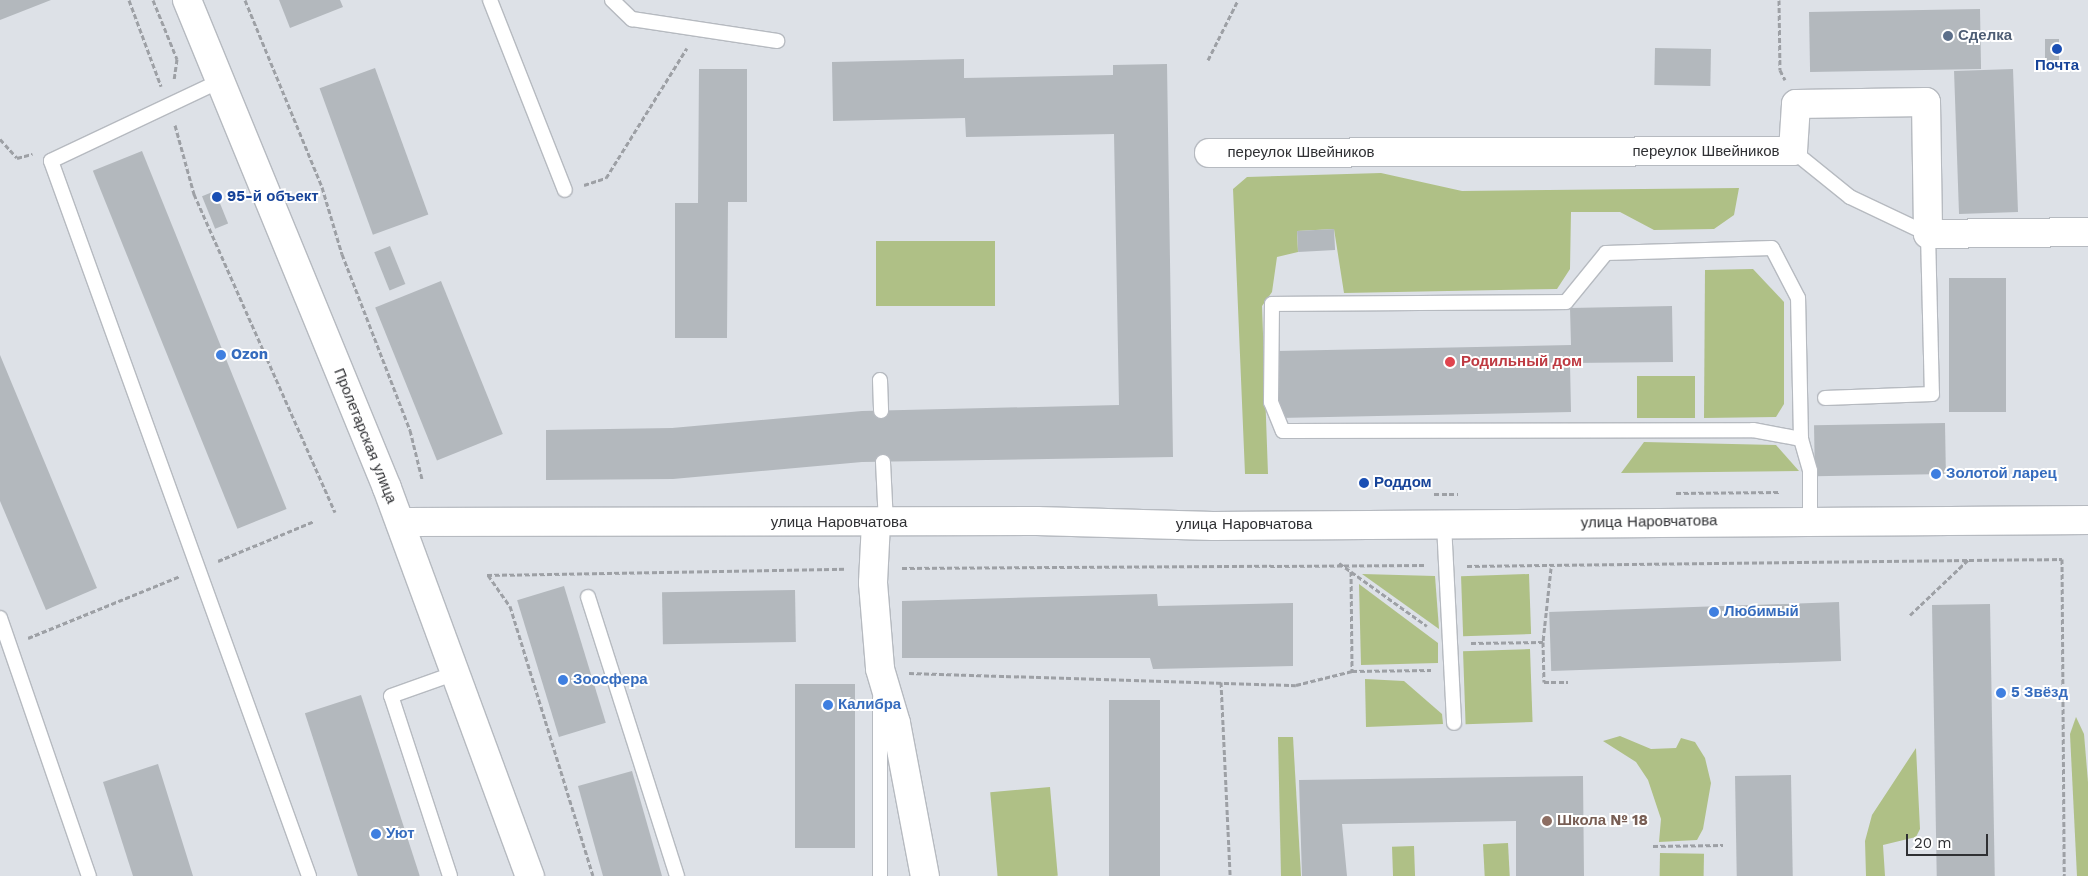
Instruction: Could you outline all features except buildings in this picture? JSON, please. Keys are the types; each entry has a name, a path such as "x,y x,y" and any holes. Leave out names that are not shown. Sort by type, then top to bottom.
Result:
{"street":[{"name":"Пролетарская улица","path":"188,0 400,522 530,876"},
{"path":"1796,104 1926,102 1928,234 2088,232"},
{"name":"переулок Швейников","path":"1209,154 1793,151 1796,104"},
{"name":"улица Наровчатова","path":"400,522 1444,524 1810,518 2088,520"},
{"path":"881,523 874,568 880,669 896,723 925,876"}],"lane":[{"path":"490,0 565,190"},
{"path":"612,0 632,19 777,40"},
{"path":"220,81 52,161 309,876"},
{"path":"1793,151 1850,197 1928,234 1932,394 1825,398"},
{"path":"1801,439 1753,430 1282,431 1271,402 1272,304 1566,302 1606,253 1772,248 1798,298 1801,439 1810,471 1810,518"},
{"path":"880,380 881,411"},
{"path":"881,523 883,462"},
{"path":"1444,524 1454,723"},
{"path":"588,597 677,876"},
{"path":"0,618 89,876"},
{"path":"880,669 880,876"},
{"path":"450,876 390,696 456,673"}],"path":[{"path":"129,0 169,105 194,194 335,512"},
{"path":"153,0 177,59 169,105"},
{"path":"245,0 322,187 342,254 410,430 422,479"},
{"path":"1208,60 1238,0"},
{"path":"1779,0 1780,70 1796,104"},
{"path":"565,190 606,178 699,29"},
{"path":"0,139 17,158"},
{"path":"10,646 314,521"},
{"path":"593,876 510,606 487,575 874,568 1447,566 1550,568 2062,559 2064,876"},
{"path":"1910,615 1968,560"},
{"path":"1550,568 1543,642 1544,682 1568,682"},
{"path":"1351,571 1352,671"},
{"path":"880,669 936,676 1296,685 1352,671 1452,670"},
{"path":"1221,682 1230,876"},
{"path":"1652,846 1723,845"}],"green space":[{"path":"1381,173 1462,191 1739,188 1734,215 1714,229 1654,230 1620,212 1571,212 1570,269 1557,289 1344,293 1334,229 1297,231 1298,252 1277,257 1272,292 1262,306 1268,474 1245,474 1233,189 1247,177"},
{"path":"876,241 995,241 995,306 876,306"},
{"path":"1753,269 1784,302 1784,404 1776,417 1704,418 1705,270"},
{"path":"1637,376 1695,376 1695,418 1637,418"},
{"path":"1644,442 1776,445 1799,471 1621,473"},
{"path":"1362,574 1435,576 1439,629"},
{"path":"1529,574 1531,634 1463,636 1461,576"},
{"path":"1359,584 1438,643 1438,663 1361,665"},
{"path":"1530,649 1533,722 1466,724 1463,651"},
{"path":"1365,679 1404,681 1442,714 1443,724 1366,727"},
{"path":"2076,717 2084,734 2088,782 2088,876 2077,876 2070,734"},
{"path":"1620,736 1651,749 1676,748 1681,738 1695,742 1705,758 1711,783 1703,829 1697,840 1659,842 1661,819 1648,780 1636,762 1603,741"},
{"path":"1278,737 1293,737 1301,876 1281,876"},
{"path":"1916,748 1920,829 1916,837 1883,845 1885,876 1866,876 1865,841 1872,815"},
{"path":"1050,787 1058,876 998,876 990,792"},
{"path":"1508,843 1510,876 1485,876 1483,844"},
{"path":"1414,846 1415,876 1393,876 1392,847"},
{"path":"1660,853 1704,854 1704,876 1660,876"}],"place":[{"name":"Сделка","path":"1948,36"},
{"name":"Почта","path":"2057,49"},
{"name":"95-й объект","path":"217,197"},
{"name":"Ozon","path":"221,355"},
{"name":"Родильный дом","path":"1450,362"},
{"name":"Золотой ларец","path":"1936,474"},
{"name":"Роддом","path":"1364,483"},
{"name":"Любимый","path":"1714,612"},
{"name":"Зоосфера","path":"563,680"},
{"name":"5 Звёзд","path":"2001,693"},
{"name":"Калибра","path":"828,705"},
{"name":"Школа № 18","path":"1547,821"},
{"name":"Уют","path":"376,834"}]}
